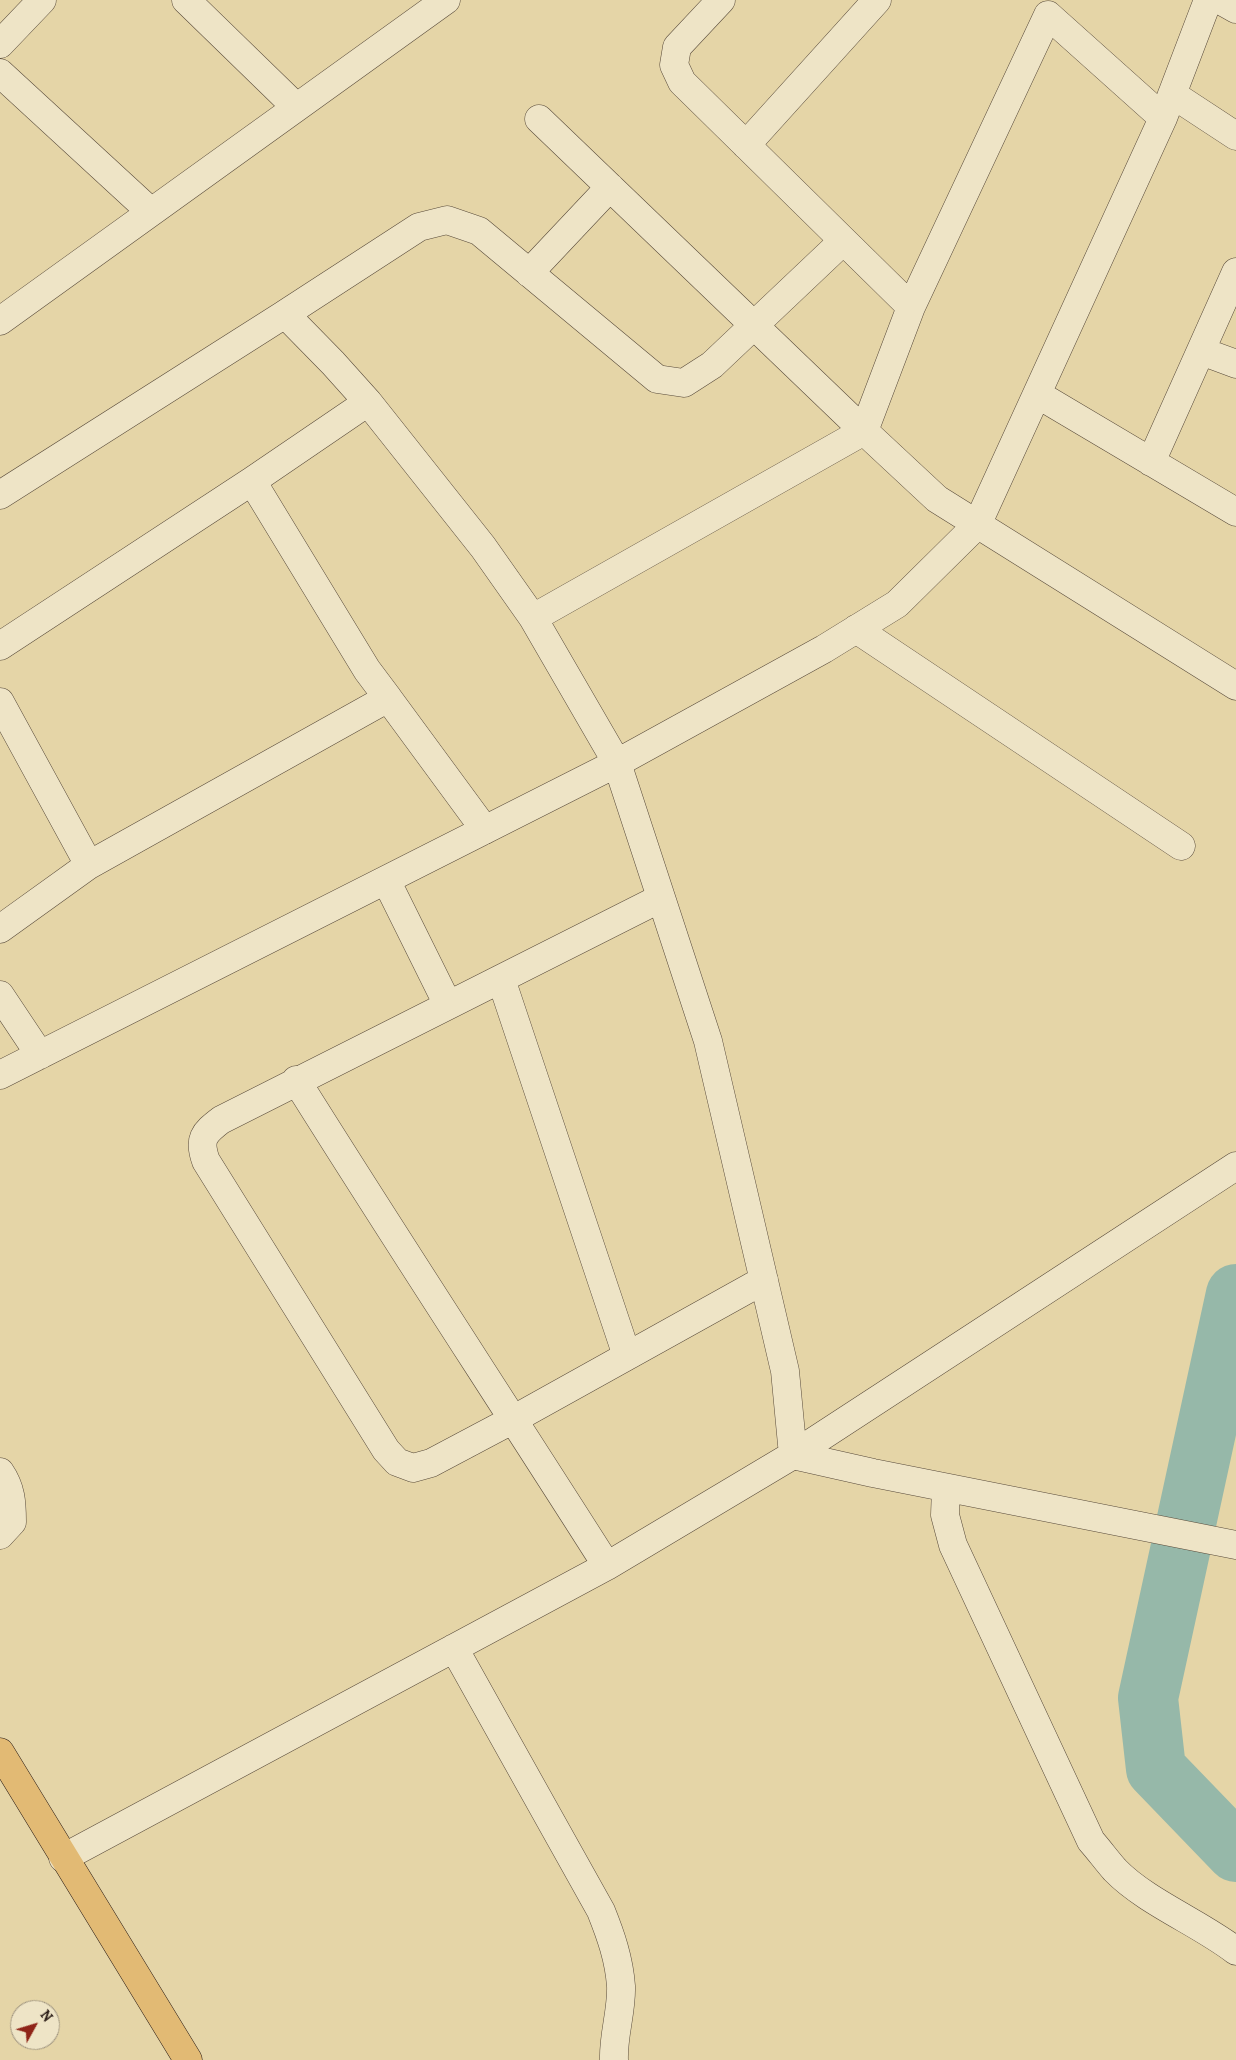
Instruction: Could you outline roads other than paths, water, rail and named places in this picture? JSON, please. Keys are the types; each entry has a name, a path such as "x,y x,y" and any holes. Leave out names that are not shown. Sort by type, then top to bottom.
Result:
{"main road":[{"path":"0,1752 188,2060"}],"street":[{"path":"0,44 42,0"},
{"path":"186,0 296,107"},
{"path":"0,321 446,0"},
{"path":"721,0 677,47 674,65 682,82 911,307"},
{"path":"746,145 876,0"},
{"path":"0,1076 617,763 897,604 977,525 1167,106 1208,0"},
{"path":"1220,0 1236,9"},
{"path":"533,618 864,431 911,307 1040,8 1167,106 1236,136"},
{"path":"0,73 151,212"},
{"path":"539,119 937,500 1236,686"},
{"path":"529,273 610,187"},
{"path":"0,495 419,227 447,220 479,231 657,379 684,383 712,364 844,240"},
{"path":"1151,462 1236,272"},
{"path":"285,314 368,402 483,547 533,618 617,763 708,1041 785,1371 793,1455"},
{"path":"1201,351 1236,364"},
{"path":"1037,394 1236,512"},
{"path":"0,646 252,481 368,402"},
{"path":"252,481 367,670 484,830"},
{"path":"856,629 1181,846"},
{"path":"0,929 89,865 388,698"},
{"path":"0,702 89,865"},
{"path":"386,880 448,1005"},
{"path":"661,898 296,1080 221,1120 205,1132 201,1148 206,1161 386,1450 397,1462 413,1468 431,1463 764,1280"},
{"path":"501,979 627,1356"},
{"path":"0,995 40,1055"},
{"path":"296,1080 409,1261 514,1418 607,1566"},
{"path":"63,1858 607,1566 793,1455 1229,1170"},
{"path":"793,1455 946,1488 1236,1545"},
{"path":"0,1472 6,1481 12,1499 12,1522 0,1535"},
{"path":"946,1488 945,1515 953,1545 1091,1841 1116,1871 1138,1888 1215,1935 1236,1951"},
{"path":"454,1648 601,1912 616,1950 621,1988 613,2045 614,2060"}],"waterway":[{"path":"1236,1294 1148,1698 1156,1769 1236,1852"},
{"path":"1211,1406 1236,1411"}]}
